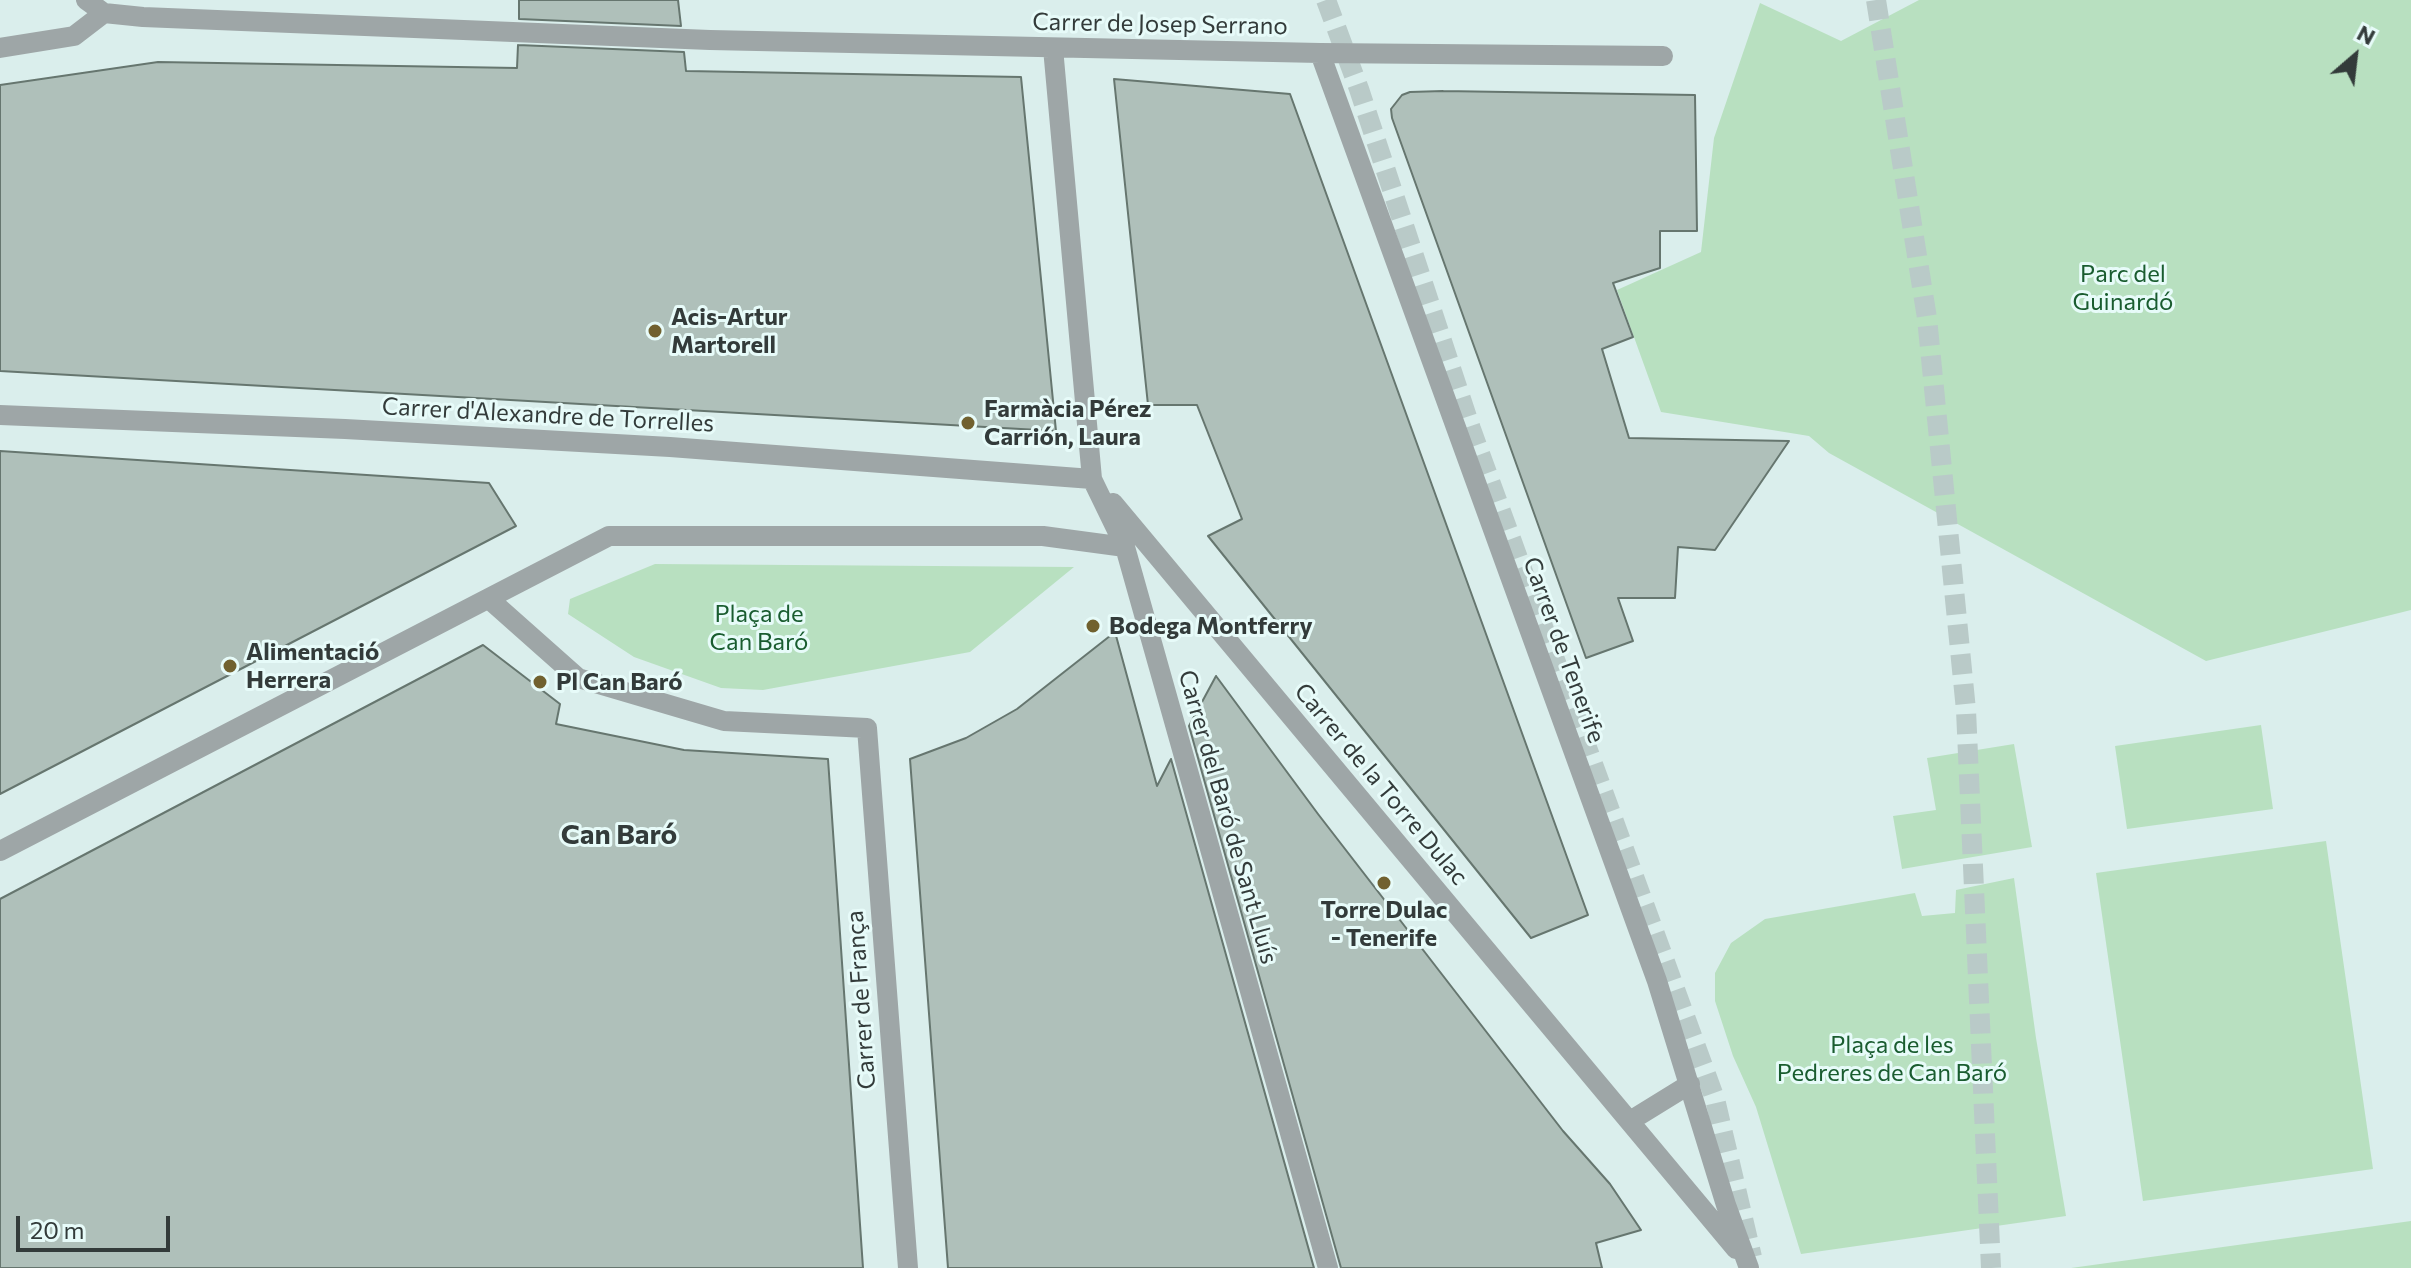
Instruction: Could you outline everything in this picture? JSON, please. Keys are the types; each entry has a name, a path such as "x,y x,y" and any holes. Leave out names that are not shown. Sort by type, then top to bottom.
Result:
{"street":[{"path":"0,48 74,36 104,13 86,0"},
{"name":"Carrer de Josep Serrano","path":"104,13 189,20 710,40 1320,53 1663,56"},
{"name":"Carrer del Baró de Sant Lluís","path":"1053,48 1092,479 1125,547 1328,1268"},
{"name":"Carrer de Tenerife","path":"1320,53 1657,981 1726,1205 1748,1265"},
{"name":"Carrer d'Alexandre de Torrelles","path":"0,415 609,443 1092,479"},
{"name":"Carrer de la Torre Dulac","path":"1092,479 1748,1265"},
{"path":"0,851 609,536 1043,536 1125,547"},
{"name":"Carrer de França","path":"489,599 578,678 724,721 867,728 908,1268"},
{"path":"1630,1121 1690,1084"}],"green space":[{"name":"Parc del Guinardó","path":"1919,0 2411,0 2411,610 2206,661 1829,453 1809,436 1661,412 1617,290 1701,252 1714,138 1760,3 1841,41"},
{"name":"Plaça de Can Baró","path":"655,564 1074,567 970,652 763,690 721,688 634,657 568,614 570,599"},
{"path":"2261,725 2273,809 2127,829 2115,746"},
{"path":"2014,744 2032,847 1902,869 1893,816 1936,810 1927,758"},
{"path":"2326,841 2373,1169 2143,1201 2096,873"},
{"name":"Plaça de les Pedreres de Can Baró","path":"2014,878 2036,1038 2066,1216 1801,1254 1756,1107 1733,1056 1715,1001 1715,973 1731,943 1765,919 1915,893 1922,916 1955,913 1956,890"},
{"path":"2411,1221 2411,1268 2071,1268"}],"building":[{"path":"519,0 678,0 681,26 519,19"},
{"path":"518,45 684,52 686,71 1021,77 1056,431 0,371 0,85 158,62 517,68"},
{"path":"1114,79 1290,94 1588,915 1531,938 1208,536 1242,519 1197,405 1148,405"},
{"path":"1443,91 1695,95 1697,231 1660,231 1660,268 1613,283 1633,337 1602,349 1629,438 1789,441 1715,550 1678,547 1675,598 1618,598 1633,641 1586,658 1392,118 1391,109 1402,95"},
{"path":"0,451 489,483 516,526 0,794"},
{"path":"1115,632 1157,786 1171,759 1314,1268 948,1268 910,759 966,738 1017,709"},
{"path":"483,645 560,704 556,724 684,750 828,759 863,1268 0,1268 0,899"},
{"path":"1216,676 1318,814 1563,1131 1610,1184 1641,1230 1596,1243 1602,1268 1341,1268 1189,726"}],"tunnel":[{"path":"1326,0 1359,89 1471,429 1715,1099 1752,1257"},
{"path":"1876,0 1927,318 1966,710 1991,1268"}],"place":[{"name":"Acis-Artur Martorell","path":"655,331"},
{"name":"Farmàcia Pérez Carrión, Laura","path":"968,423"},
{"name":"Bodega Montferry","path":"1093,626"},
{"name":"Alimentació Herrera","path":"230,666"},
{"name":"Pl Can Baró","path":"540,682"},
{"name":"Torre Dulac - Tenerife","path":"1384,883"}],"district":[{"name":"Can Baró","path":"619,835"}]}
